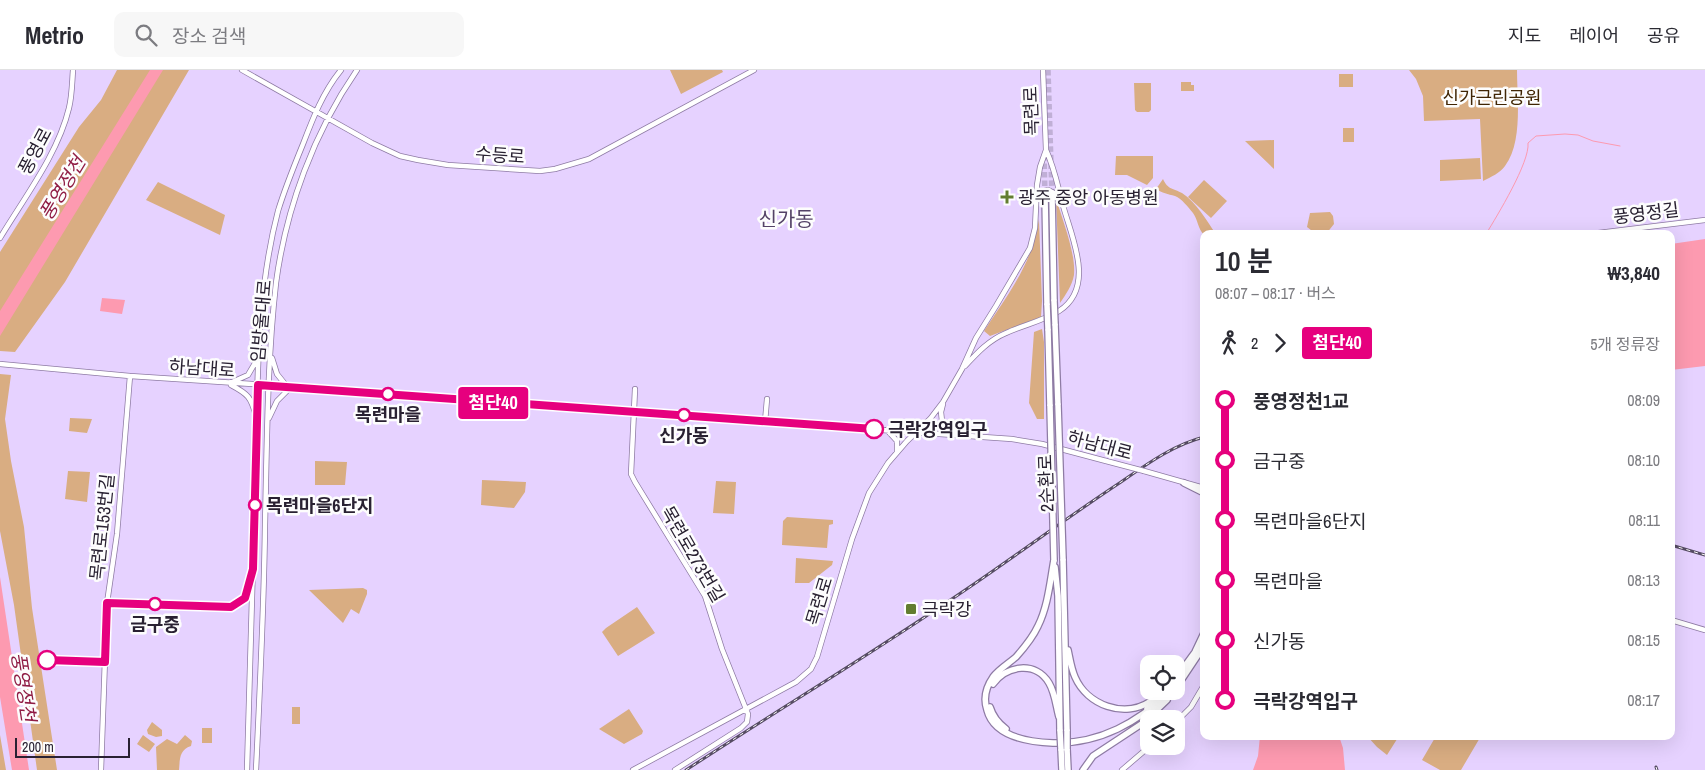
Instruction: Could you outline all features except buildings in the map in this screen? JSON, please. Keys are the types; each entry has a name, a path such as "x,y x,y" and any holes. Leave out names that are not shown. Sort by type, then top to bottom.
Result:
{"highway":[{"name":"2순환로","path":"1052,195 1067,731 1062,770"},
{"name":"2순환로","path":"1045,196 1054,560 1058,596 1059,717 1068,770"},
{"path":"1184,483 1200,491"},
{"path":"1054,560 1047,600 1038,626 1024,647 995,675 987,688 985,696 986,705 989,717 995,726 1012,736 1034,741 1055,743 1085,741 1108,734 1125,726 1163,700"},
{"path":"1065,624 1070,663 1075,677 1084,692 1097,702 1113,708 1130,708 1152,700"},
{"path":"1185,665 1200,641"},
{"path":"1185,674 1200,652"},
{"path":"1059,717 1050,684 1044,677 1033,670 1022,668 1010,670 998,678 990,692 991,711 999,724 1013,733 1037,739 1052,740 1082,738 1107,731 1145,710 1156,700"},
{"path":"1083,770 1098,752 1143,723 1167,700"}],"main road":[{"name":"풍영로","path":"0,238 60,136 70,102 73,70"},
{"name":"수등로","path":"242,70 372,143 408,158 448,165 540,172 589,159 754,70"},
{"name":"임방울대로","path":"247,770 258,385 264,285 278,211 289,178 316,111 341,70"},
{"name":"임방울대로","path":"256,770 269,385 276,283 290,215 300,183 328,118 357,70"},
{"name":"목련로","path":"633,770 796,682 807,674 814,663 852,539 869,492 896,453 930,419 943,402 962,369 976,338 1030,248 1035,228 1040,167 1046,150 1043,70"},
{"name":"목련로","path":"962,369 981,348 1004,334 1061,310 1072,298 1078,284 1080,269 1072,234 1054,166 1046,150"},
{"path":"1037,197 1042,192 1048,190 1061,196"},
{"name":"풍영정길","path":"1623,230 1705,220"},
{"path":"229,384 248,375 260,354"},
{"path":"268,421 273,407 289,388 277,374 271,355"},
{"name":"하남대로","path":"2,364 229,384 269,385 289,388 1028,441 1200,487"},
{"name":"목련로153번길","path":"101,770 107,603 116,542 130,376"},
{"path":"229,384 248,395 253,403 257,421"},
{"name":"목련로273번길","path":"635,389 631,474 634,482 705,596 722,649 746,709"},
{"path":"765,422 767,399"},
{"path":"943,402 942,421 958,435"},
{"path":"887,430 897,441 896,453"},
{"path":"1675,621 1705,630"},
{"path":"1185,713 1200,692"},
{"path":"675,770 741,728 747,722 746,709"},
{"path":"1122,770 1140,755"}],"green space":[{"path":"117,70 189,70 65,282 15,352 0,351 0,252 79,127 101,100"},
{"path":"670,70 722,70 723,72 681,94"},
{"name":"신가근린공원","path":"1409,70 1517,70 1517,132 1511,156 1501,171 1483,181 1480,119 1424,121 1423,96 1416,79"},
{"path":"1339,74 1353,74 1353,87 1339,87"},
{"path":"1181,82 1191,82 1191,85 1194,85 1194,91 1181,91"},
{"path":"1134,83 1151,83 1151,110 1149,112 1137,112 1135,110"},
{"path":"1343,128 1354,128 1354,142 1343,142"},
{"path":"1274,140 1274,169 1245,141"},
{"path":"1116,156 1153,156 1153,178 1147,185 1127,175 1115,175"},
{"path":"1480,158 1481,179 1440,181 1440,160"},
{"path":"1163,179 1169,187 1182,193 1192,202 1213,230 1200,230 1193,213 1182,201 1175,196 1156,189"},
{"path":"1204,180 1227,201 1211,218 1188,197"},
{"path":"158,182 225,215 220,235 146,200"},
{"path":"1056,198 1071,247 1074,266 1072,283 1060,303"},
{"path":"1330,212 1333,216 1334,224 1329,230 1311,230 1307,227 1310,213"},
{"path":"1039,219 1041,317 990,336 984,331 1011,291 1025,264 1036,235"},
{"path":"1042,329 1044,342 1044,419 1037,419 1029,403 1034,332"},
{"path":"0,374 11,375 5,419 24,527 32,608 57,770 37,770 14,605 0,531"},
{"path":"70,418 92,419 87,433 69,431"},
{"path":"315,461 347,462 345,485 315,485"},
{"path":"68,471 90,472 87,502 65,499"},
{"path":"482,480 526,482 525,492 514,508 481,505"},
{"path":"716,481 736,482 734,514 713,513"},
{"path":"787,517 833,520 833,524 829,525 827,548 782,545 783,521"},
{"path":"796,558 833,561 832,565 809,583 795,583"},
{"path":"363,588 367,590 367,594 359,614 351,609 343,623 309,590"},
{"path":"637,607 655,633 618,656 602,632"},
{"path":"292,707 300,707 300,724 292,724"},
{"path":"629,709 643,731 642,734 624,744 599,729"},
{"path":"152,722 162,730 162,736 156,737 148,734 147,730"},
{"path":"202,728 212,728 212,743 202,743"},
{"path":"0,735 6,770 0,770"},
{"path":"143,735 155,744 149,752 137,744"},
{"path":"185,735 192,741 191,746 182,752 179,770 157,770 156,747 167,739 177,744"},
{"path":"1371,740 1396,740 1387,755"},
{"path":"1434,740 1479,740 1461,770 1440,770 1422,760"}],"shaded area":[{"name":"풍영정천","path":"150,70 163,70 0,336 0,311"},
{"path":"1705,239 1705,366 1675,370 1675,243"},
{"path":"102,298 125,300 122,314 100,311"},
{"path":"0,577 29,770 12,770 0,697"},
{"path":"1260,740 1340,740 1345,770 1253,770 1258,756"}],"waterway":[{"path":"1488,230 1505,202 1524,163 1528,143 1536,136 1578,135 1593,141 1620,146"}],"tunnel":[{"path":"1048,70 1052,195"},
{"path":"1044,155 1045,195"}],"railway":[{"path":"686,770 923,619 1151,462 1171,450 1200,438"},
{"path":"1675,546 1705,555"}],"bus line":[{"name":"첨단40","path":"47,660 105,662 107,603 231,607 242,602 247,594 253,569 258,385 874,429"}],"place":[{"name":"광주 중앙 아동병원","path":"1007,197"},
{"name":"목련마을","path":"388,394"},
{"name":"신가동","path":"684,415"},
{"name":"극락강역입구","path":"874,429"},
{"name":"목련마을6단지","path":"255,505"},
{"name":"금구중","path":"155,604"},
{"name":"극락강","path":"911,609"}],"district":[{"name":"신가동","path":"786,218"}]}
